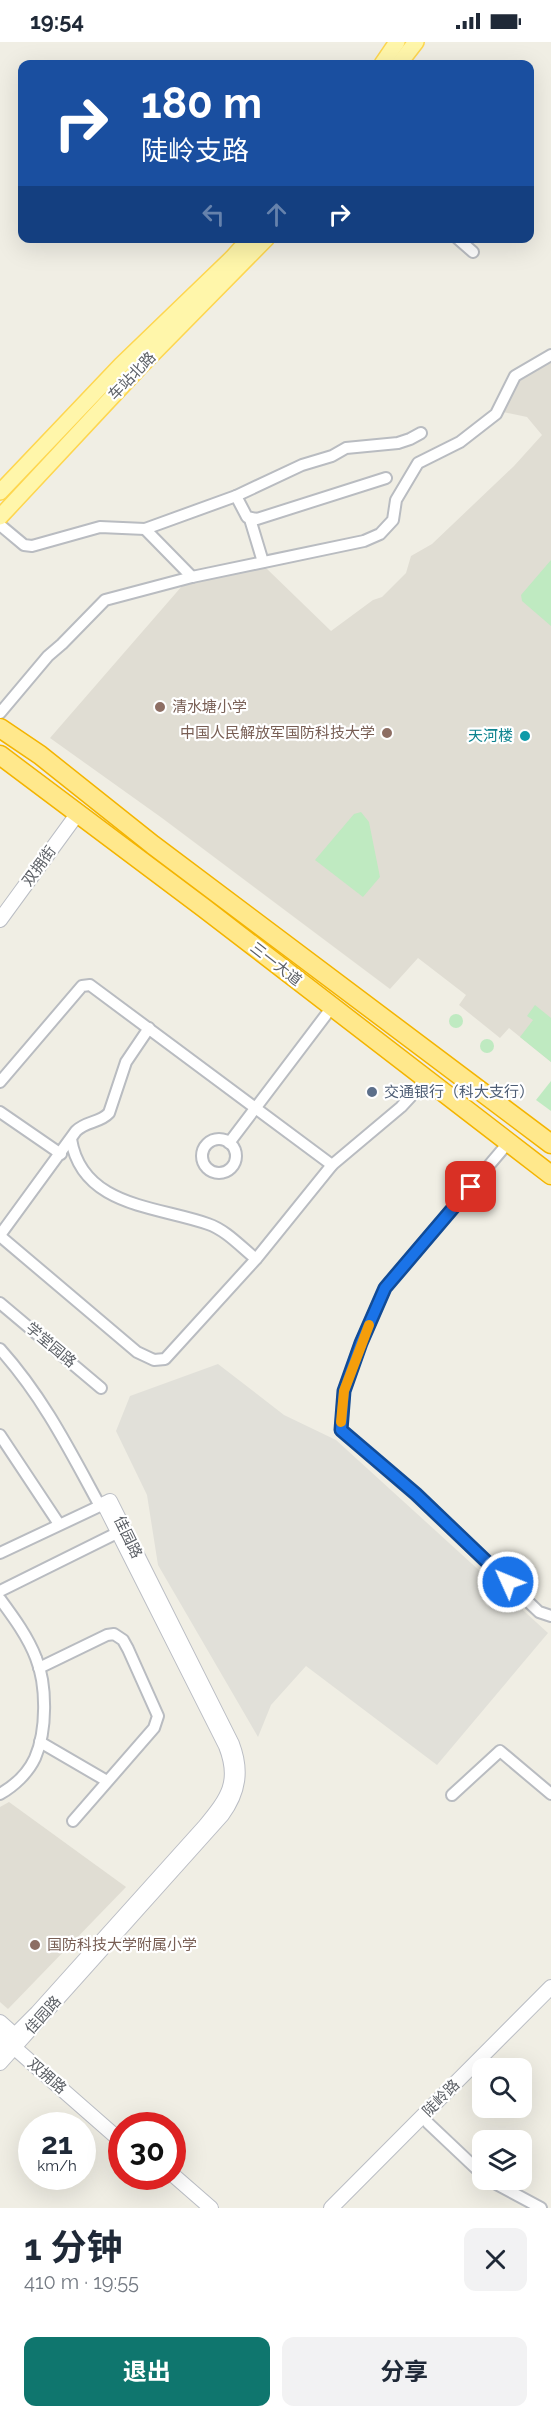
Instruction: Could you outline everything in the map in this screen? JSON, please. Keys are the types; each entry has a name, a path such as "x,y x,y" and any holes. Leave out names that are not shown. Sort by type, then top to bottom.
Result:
{"highway":[{"name":"三一大道","path":"0,728 40,755 153,845 551,1144"},
{"name":"三一大道","path":"0,755 551,1175"}],"main road":[{"path":"385,60 397,42"},
{"path":"402,60 416,42"},
{"name":"车站北路","path":"0,492 122,365 246,243"},
{"name":"车站北路","path":"0,517 139,368 262,243"},
{"name":"双拥街","path":"0,920 78,813"},
{"name":"佳园路","path":"0,2063 9,2041 222,1815 232,1801 238,1781 237,1758 232,1744 121,1531 111,1501 102,1505"},
{"name":"陡岭路","path":"332,2208 551,1988"},
{"name":"陡岭路","path":"344,2208 551,2000"},
{"name":"双拥路","path":"0,2022 9,2041 108,2129"},
{"name":"双拥路","path":"9,2041 108,2118"},
{"path":"186,2186 211,2208"},
{"path":"177,2190 197,2208"}],"street":[{"path":"463,243 473,252"},
{"path":"0,713 48,656 105,600 192,577 364,541 380,534 393,520 396,500 418,463 460,442 496,414 515,376 551,355"},
{"path":"0,525 24,545 32,546 99,527 145,529 236,496 302,465 332,456 346,448 398,443 421,433"},
{"path":"250,519 257,519 386,478"},
{"path":"236,496 244,514 250,519 263,562"},
{"path":"145,529 192,577"},
{"path":"0,1082 86,984 94,987 332,1165"},
{"path":"229,1143 332,1007"},
{"path":"149,1028 126,1062 109,1113 105,1118 80,1127 0,1236 137,1352 145,1357 160,1360 174,1352 256,1259 332,1165 401,1107 426,1080"},
{"path":"0,1112 61,1154"},
{"path":"71,1139 74,1155 79,1163 93,1180 112,1195 133,1205 216,1227 256,1259"},
{"path":"508,1143 385,1288 361,1343 344,1391 341,1430 416,1494 539,1612 551,1616"},
{"name":"学堂园路","path":"0,1303 101,1388"},
{"path":"0,1349 26,1378 47,1409 102,1505 0,1553"},
{"path":"0,1435 59,1524"},
{"path":"0,1591 121,1531"},
{"path":"0,1599 27,1638 39,1668 44,1696 40,1742 35,1758 16,1783 0,1794"},
{"path":"39,1668 107,1635 114,1634 123,1640 156,1709 158,1720 154,1728 73,1821"},
{"path":"40,1742 107,1781"},
{"path":"452,1795 500,1751 551,1794"},
{"path":"428,2123 472,2165"},
{"path":"508,2190 541,2208"}],"shaded area":[{"name":"中国人民解放军国防科技大学","path":"551,359 551,1062 509,1028 500,1038 459,1005 466,995 418,958 390,989 162,818 50,738 182,586 265,567 331,631 373,600 382,597 406,573 411,556 432,544 514,466 542,435 527,417 503,412 515,381"},
{"path":"218,1364 284,1415 336,1440 548,1633 437,1765 306,1666 271,1705 258,1737 158,1565 147,1495 116,1431 130,1396"},
{"name":"国防科技大学附属小学","path":"9,1802 126,1887 8,2009 0,2002 0,1807"}],"green space":[{"path":"551,560 551,626 522,601 521,595"},
{"path":"361,812 369,822 380,877 363,897 315,860 354,814"},
{"path":"535,1005 551,1018 551,1062 520,1037 533,1020 527,1016"},
{"path":"456,1014 461,1016 463,1021 461,1026 456,1028 451,1026 449,1021 451,1016"},
{"path":"487,1039 492,1041 494,1046 492,1051 487,1053 482,1051 480,1046 482,1041"},
{"path":"551,1081 551,1111 536,1100"}],"slow traffic":[{"path":"341,1422 344,1391 369,1325"}],"place":[{"name":"清水塘小学","path":"160,707"},
{"name":"中国人民解放军国防科技大学","path":"387,733"},
{"name":"天河楼","path":"525,736"},
{"name":"交通银行（科大支行）","path":"372,1092"},
{"name":"国防科技大学附属小学","path":"35,1945"}],"route":[{"path":"471,1187 385,1288 361,1343 344,1391 341,1430 416,1494 508,1582"}]}
